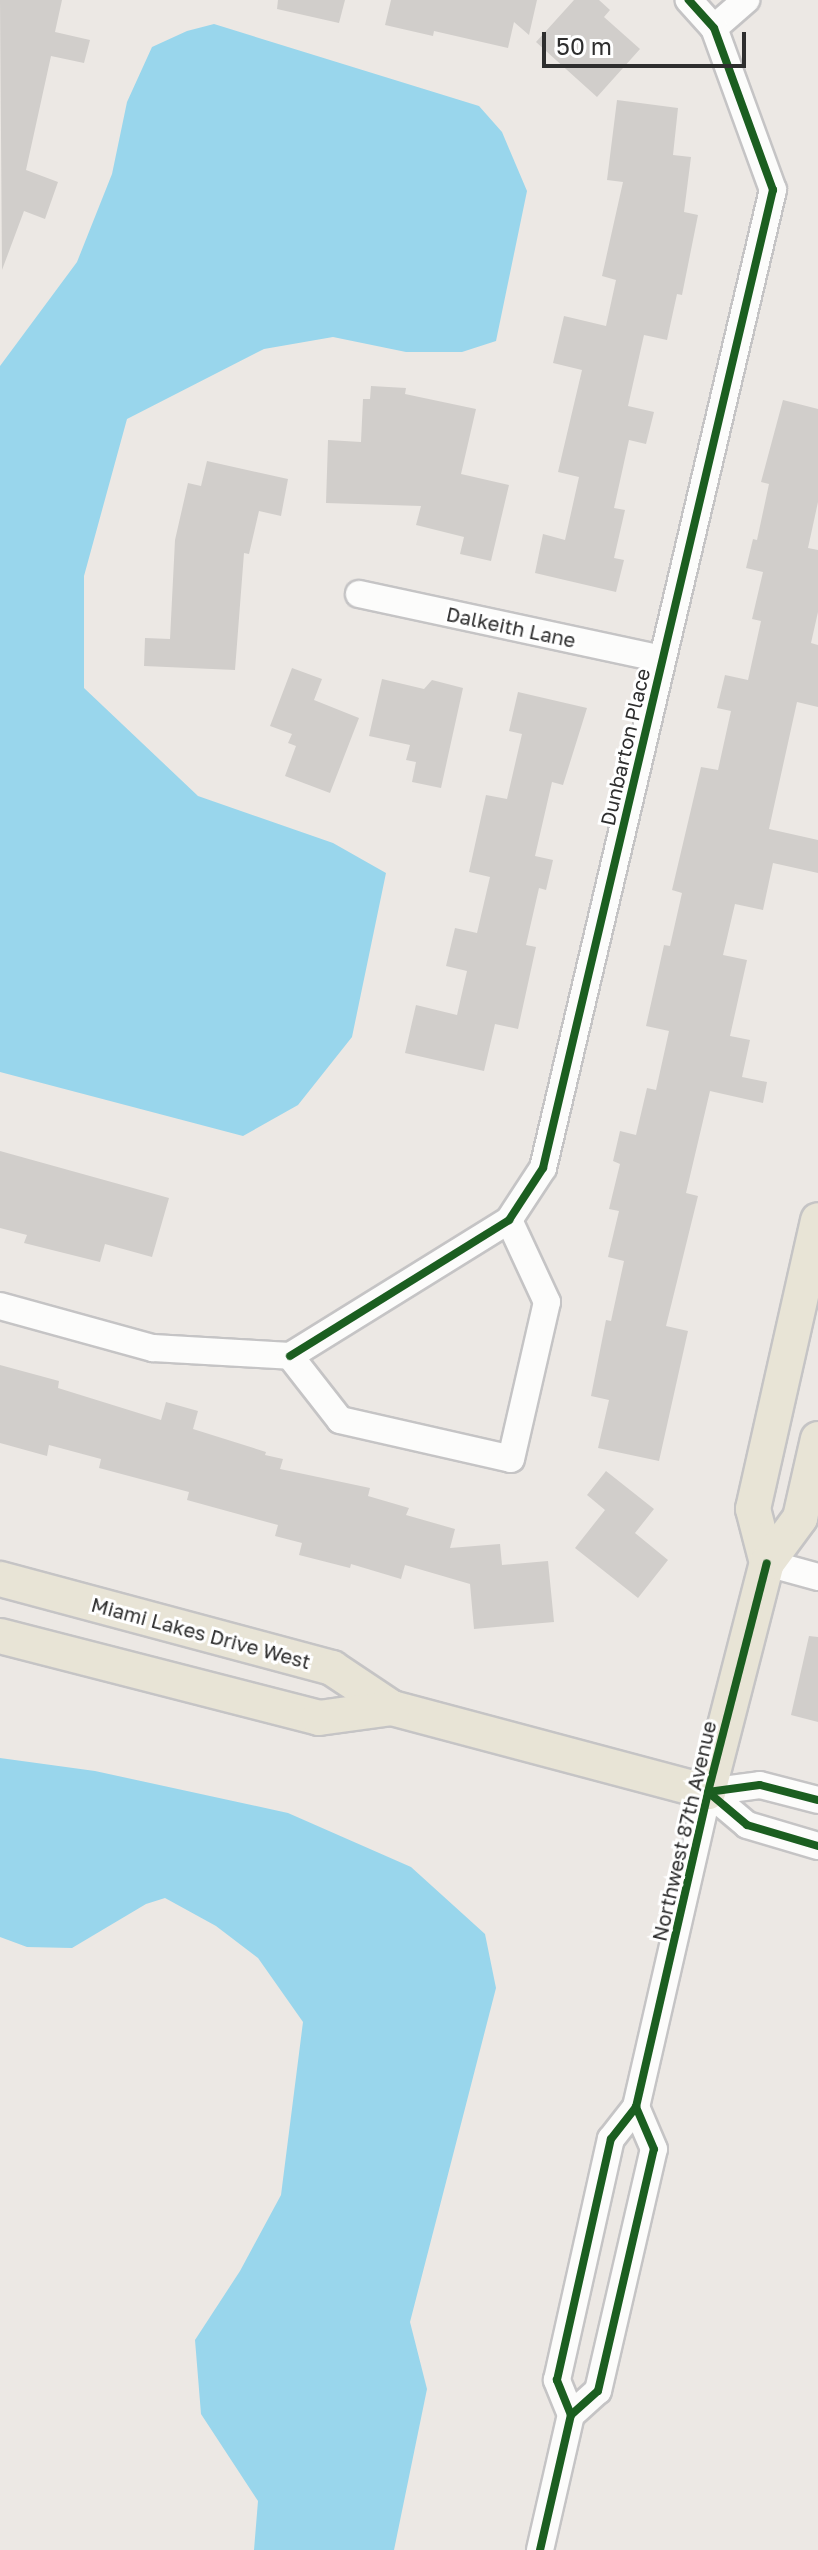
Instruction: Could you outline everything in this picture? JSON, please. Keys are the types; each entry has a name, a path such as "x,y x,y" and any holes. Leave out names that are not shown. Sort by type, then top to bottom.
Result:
{"main road":[{"name":"Northwest 87th Avenue","path":"767,1563 753,1509 818,1220"},
{"name":"Northwest 87th Avenue","path":"708,1792 767,1563 800,1518 818,1439"},
{"name":"Miami Lakes Drive West","path":"0,1579 332,1668 392,1708 708,1792"},
{"name":"Miami Lakes Drive West","path":"0,1636 319,1718 392,1708"}],"street":[{"path":"689,0 714,28 746,0"},
{"name":"Dunbarton Place","path":"290,1356 509,1220 543,1168 773,190 714,28"},
{"name":"Dalkeith Lane","path":"359,594 662,659"},
{"path":"0,1306 153,1348 290,1356 340,1420 511,1459 547,1302 509,1220"},
{"path":"767,1563 818,1577"},
{"path":"708,1792 760,1785 818,1800"},
{"path":"708,1792 747,1825 818,1846"},
{"name":"Northwest 87th Avenue","path":"571,2415 557,2380 611,2139 636,2107 708,1792"},
{"path":"540,2550 571,2415 598,2391 654,2149 636,2107"}],"water":[{"path":"214,24 479,106 502,132 527,191 496,341 462,352 406,352 333,337 264,349 127,419 84,576 84,688 198,796 333,843 386,873 352,1037 298,1105 243,1136 0,1072 0,366 77,262 112,174 127,102 152,47 187,31"},
{"path":"0,1758 95,1771 288,1813 411,1867 485,1934 496,1988 410,2322 427,2389 394,2550 254,2550 258,2501 201,2414 195,2340 240,2271 281,2195 303,2022 258,1958 216,1926 165,1898 146,1904 72,1948 27,1947 0,1937"}],"building":[{"path":"0,0 62,0 55,32 90,40 84,63 51,56 26,170 58,182 45,219 24,211 2,270"},
{"path":"278,0 345,0 339,23 277,9"},
{"path":"391,0 537,0 529,35 514,22 508,48 434,31 433,36 385,25"},
{"path":"574,0 599,0 610,10 604,17 640,49 597,97 536,42"},
{"path":"617,100 678,108 673,155 691,157 684,212 698,215 682,295 677,294 667,340 644,335 628,406 654,412 646,444 629,440 614,508 625,510 614,558 624,560 616,592 535,573 543,534 565,540 579,477 558,472 582,370 553,363 564,316 606,326 616,280 602,276 623,182 607,180"},
{"path":"371,386 406,388 405,394 476,409 461,474 509,485 491,561 460,554 464,537 416,525 421,506 326,503 328,440 361,442 363,399 370,399"},
{"path":"783,400 818,409 818,502 808,548 818,550 818,612 811,643 818,645 818,707 797,702 769,829 818,840 818,873 773,863 763,910 735,904 723,955 747,960 730,1036 750,1040 742,1077 767,1082 763,1103 710,1091 686,1193 698,1196 666,1326 688,1331 659,1461 598,1448 609,1400 591,1396 606,1320 611,1321 624,1261 608,1257 619,1211 609,1209 620,1164 613,1161 620,1131 636,1135 647,1088 656,1090 669,1031 646,1026 664,945 670,946 682,893 672,890 701,767 718,770 731,711 717,708 725,675 748,680 761,621 752,619 763,572 746,568 753,539 757,540 769,484 761,482"},
{"path":"207,461 288,479 281,516 259,511 249,554 244,553 235,670 144,666 145,638 170,639 175,540 188,483 201,486"},
{"path":"292,668 322,679 314,700 359,718 330,793 285,776 296,746 288,743 292,734 270,726"},
{"path":"382,679 424,689 432,680 463,688 441,788 412,782 416,762 406,760 410,745 369,736"},
{"path":"518,692 587,708 563,785 552,782 535,856 553,860 546,890 539,888 526,945 536,947 518,1029 495,1024 484,1071 405,1053 416,1005 457,1015 467,971 446,966 455,928 477,933 490,877 469,872 486,795 507,799 522,734 509,731"},
{"path":"0,1151 169,1198 152,1257 105,1244 100,1262 24,1243 27,1235 0,1228"},
{"path":"0,1365 59,1381 58,1388 161,1420 166,1402 198,1411 193,1429 283,1459 280,1469 370,1488 368,1496 409,1508 406,1515 455,1529 450,1548 500,1544 502,1565 548,1561 554,1622 474,1629 470,1584 405,1565 401,1579 351,1564 350,1568 299,1555 302,1543 275,1536 278,1525 187,1500 189,1492 99,1468 101,1459 49,1445 47,1456 0,1443"},
{"path":"606,1471 654,1509 635,1533 668,1560 638,1598 575,1548 605,1510 587,1495"},
{"path":"809,1636 818,1637 818,1722 791,1715"}],"cycle path":[{"path":"290,1356 509,1220 543,1168 773,190 714,28 689,0"},
{"path":"540,2550 571,2415 557,2380 611,2139 636,2107 708,1792 767,1563"},
{"path":"708,1792 760,1785 818,1800"},
{"path":"708,1792 747,1825 818,1846"},
{"path":"571,2415 598,2391 654,2149 636,2107"}]}
